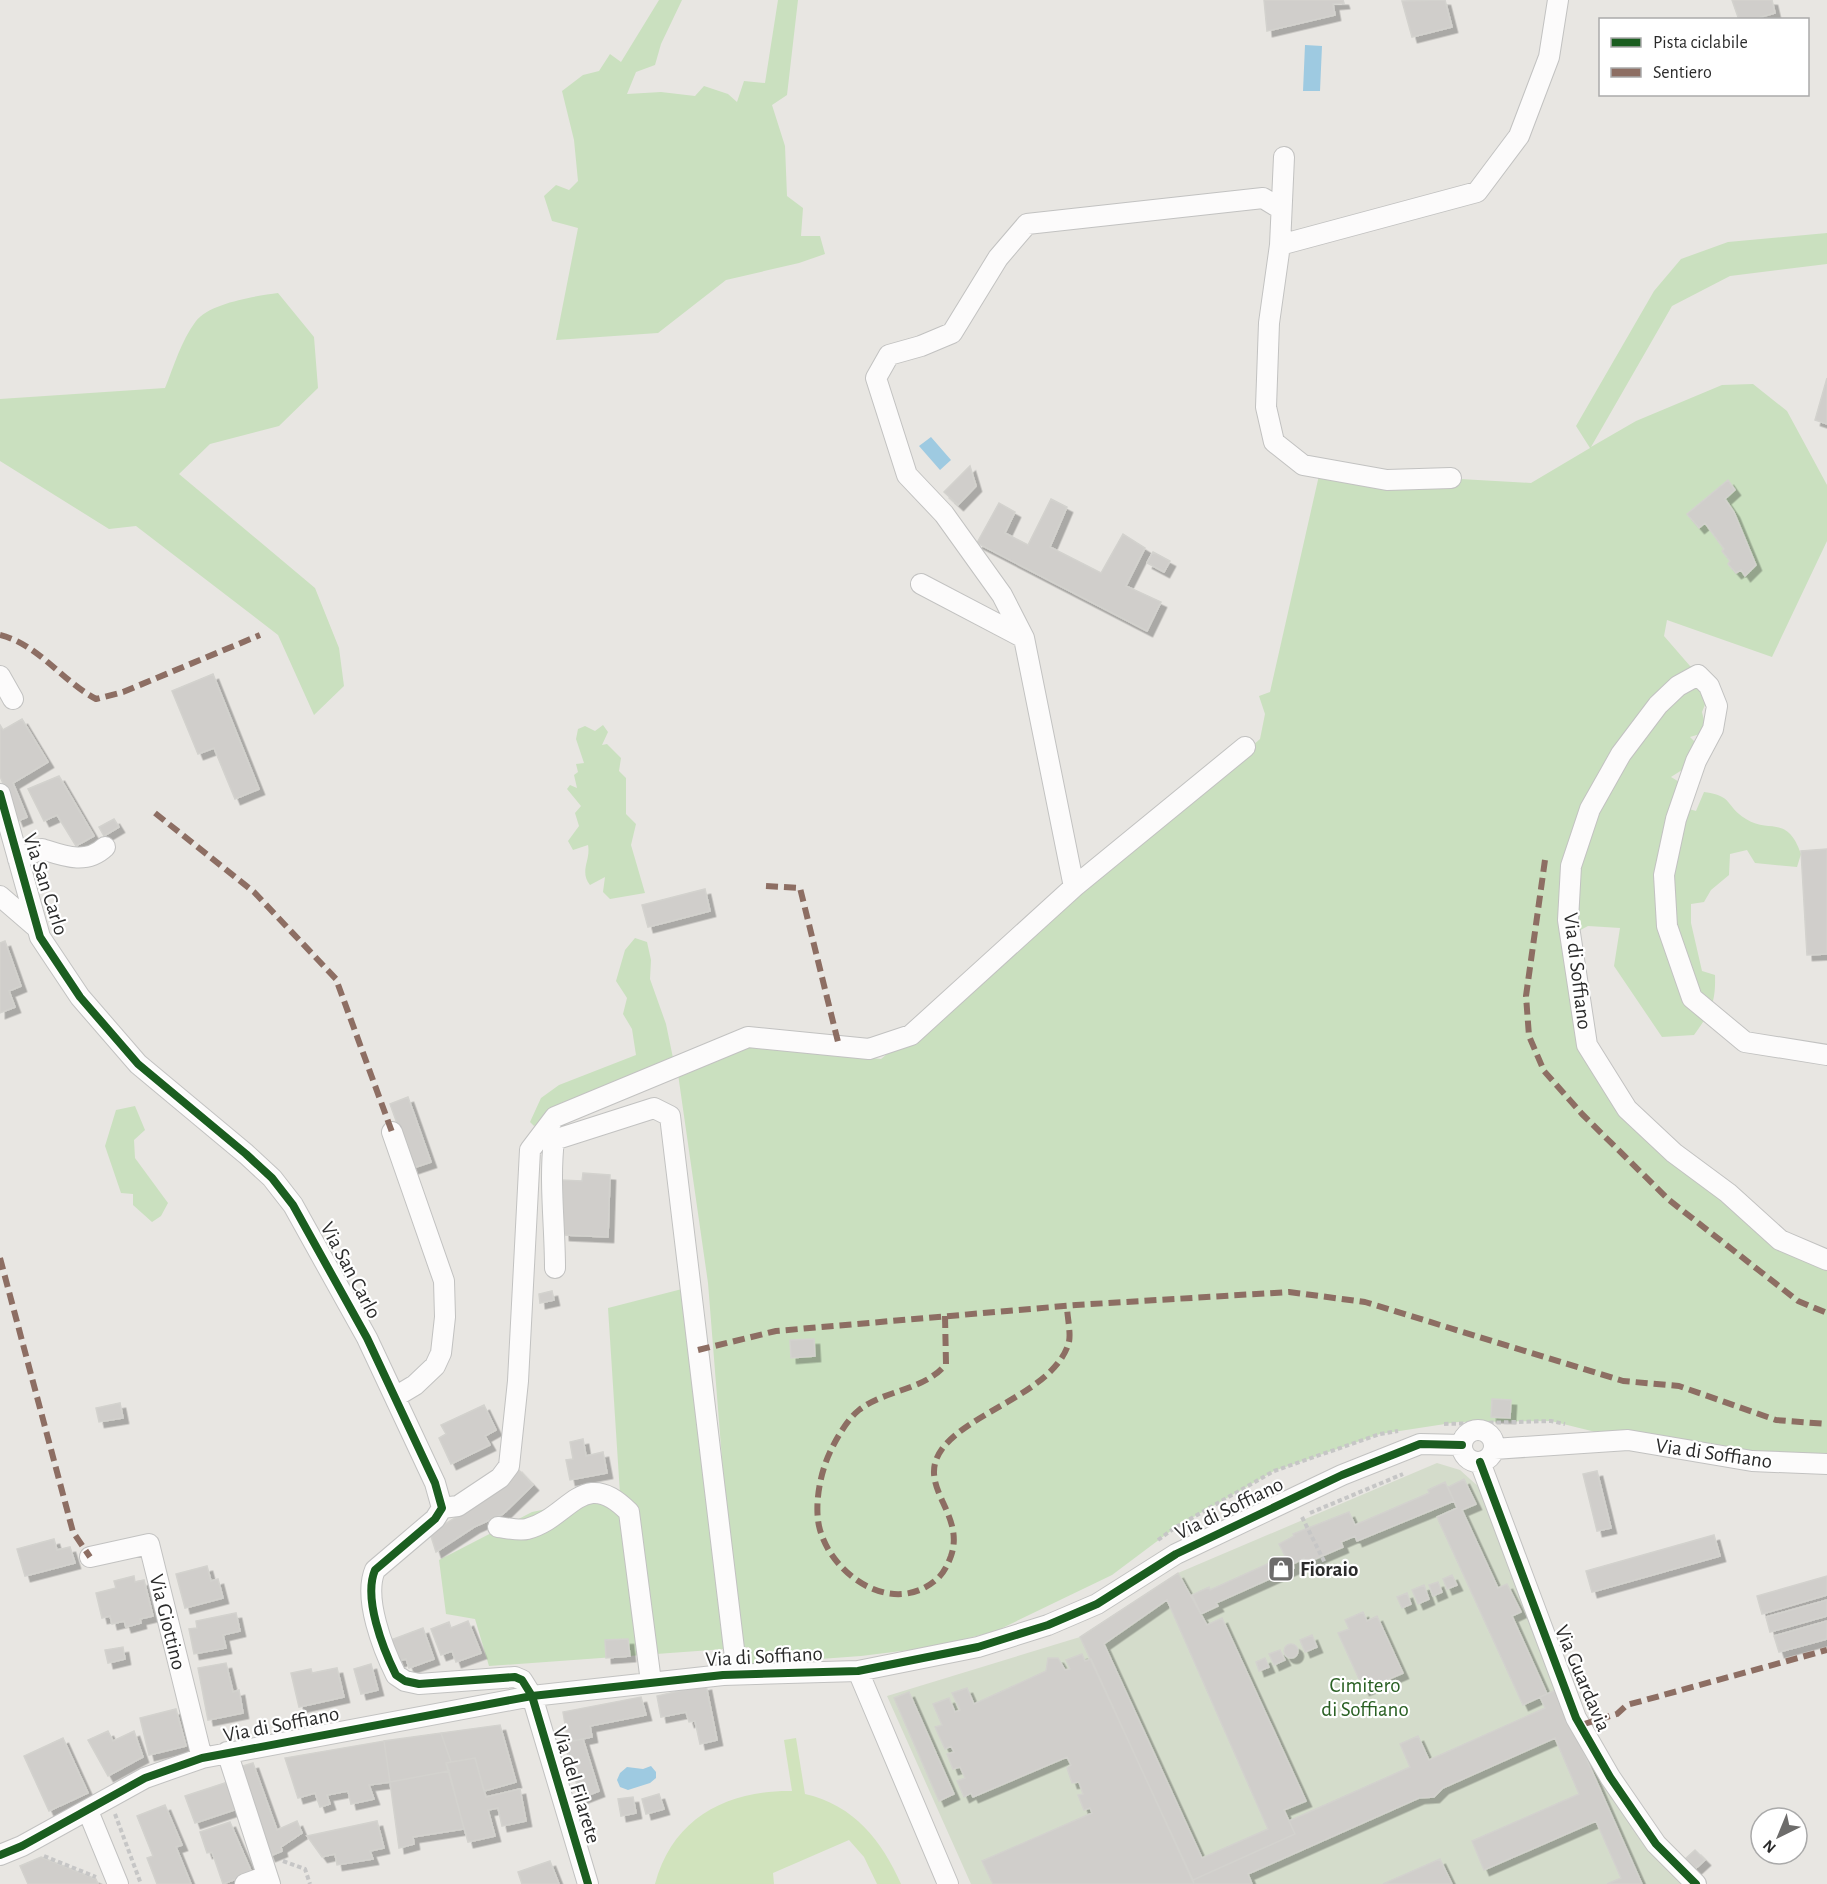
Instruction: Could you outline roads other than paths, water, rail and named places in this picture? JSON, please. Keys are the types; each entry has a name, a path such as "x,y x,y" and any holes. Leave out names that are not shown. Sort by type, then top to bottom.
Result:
{"street":[{"path":"1280,245 1477,192 1519,136 1549,57 1558,0"},
{"path":"1284,157 1280,245 1269,323 1266,407 1275,442 1303,465 1387,480 1451,478"},
{"path":"1074,887 1024,638 1002,595 944,514 907,475 876,378 889,355 921,346 952,333 998,258 1027,224 1263,198 1281,209"},
{"path":"921,584 1024,638"},
{"name":"Via di Soffiano","path":"1827,1055 1745,1042 1692,998 1667,926 1664,875 1676,819 1696,761 1713,729 1717,706 1709,686 1698,675 1678,686 1658,705 1621,754 1590,810 1571,866 1568,920 1587,1045 1627,1109 1674,1153 1728,1193 1780,1240 1827,1260"},
{"path":"0,676 13,699"},
{"path":"532,1696 522,1680 515,1677 419,1684 405,1681 396,1675 389,1661 371,1602 371,1578 375,1570 435,1519 442,1508 458,1506 500,1478 509,1466 518,1381 530,1150 555,1118 748,1037 869,1050 911,1035 1074,887 1245,747"},
{"name":"Via San Carlo","path":"0,794 40,937 80,997 138,1064 238,1147 284,1192 312,1235 395,1397 435,1483 442,1508"},
{"path":"18,859 42,849 64,856 85,858 97,855 105,847"},
{"path":"0,896 37,928"},
{"path":"555,1268 555,1208 551,1169 555,1140 654,1108 670,1116 737,1674"},
{"path":"392,1132 444,1281 445,1317 441,1353 435,1366 415,1385 395,1397"},
{"name":"Via di Soffiano","path":"0,1855 88,1811 145,1778 202,1758 227,1752 532,1696 737,1674 858,1671 978,1647 1048,1625 1097,1604 1176,1554 1342,1475 1420,1444 1462,1444 1469,1433 1482,1431 1493,1440 1487,1455 1628,1440 1752,1461 1827,1464"},
{"path":"1462,1444 1463,1451 1470,1460 1487,1455"},
{"name":"Via Guardavia","path":"1487,1455 1576,1718 1610,1778 1656,1844 1696,1884"},
{"path":"498,1527 525,1530 550,1519 582,1494 596,1492 619,1501 624,1506 629,1512 651,1682"},
{"name":"Via Giottino","path":"90,1557 148,1544 202,1758"},
{"path":"858,1671 948,1884"},
{"name":"Via del Filarete","path":"532,1696 588,1884"},
{"path":"227,1752 271,1873 245,1884"},
{"path":"88,1811 118,1884"}],"water":[{"path":"1305,45 1322,46 1320,91 1303,91"},
{"path":"931,437 951,460 940,470 919,446"},
{"path":"651,1766 656,1772 656,1778 650,1783 628,1790 620,1787 617,1780 620,1773 627,1767 643,1769"}],"place":[{"name":"Fioraio","path":"1281,1569"}],"park label":[{"name":"Cimitero di Soffiano","path":"1365,1697"}]}
